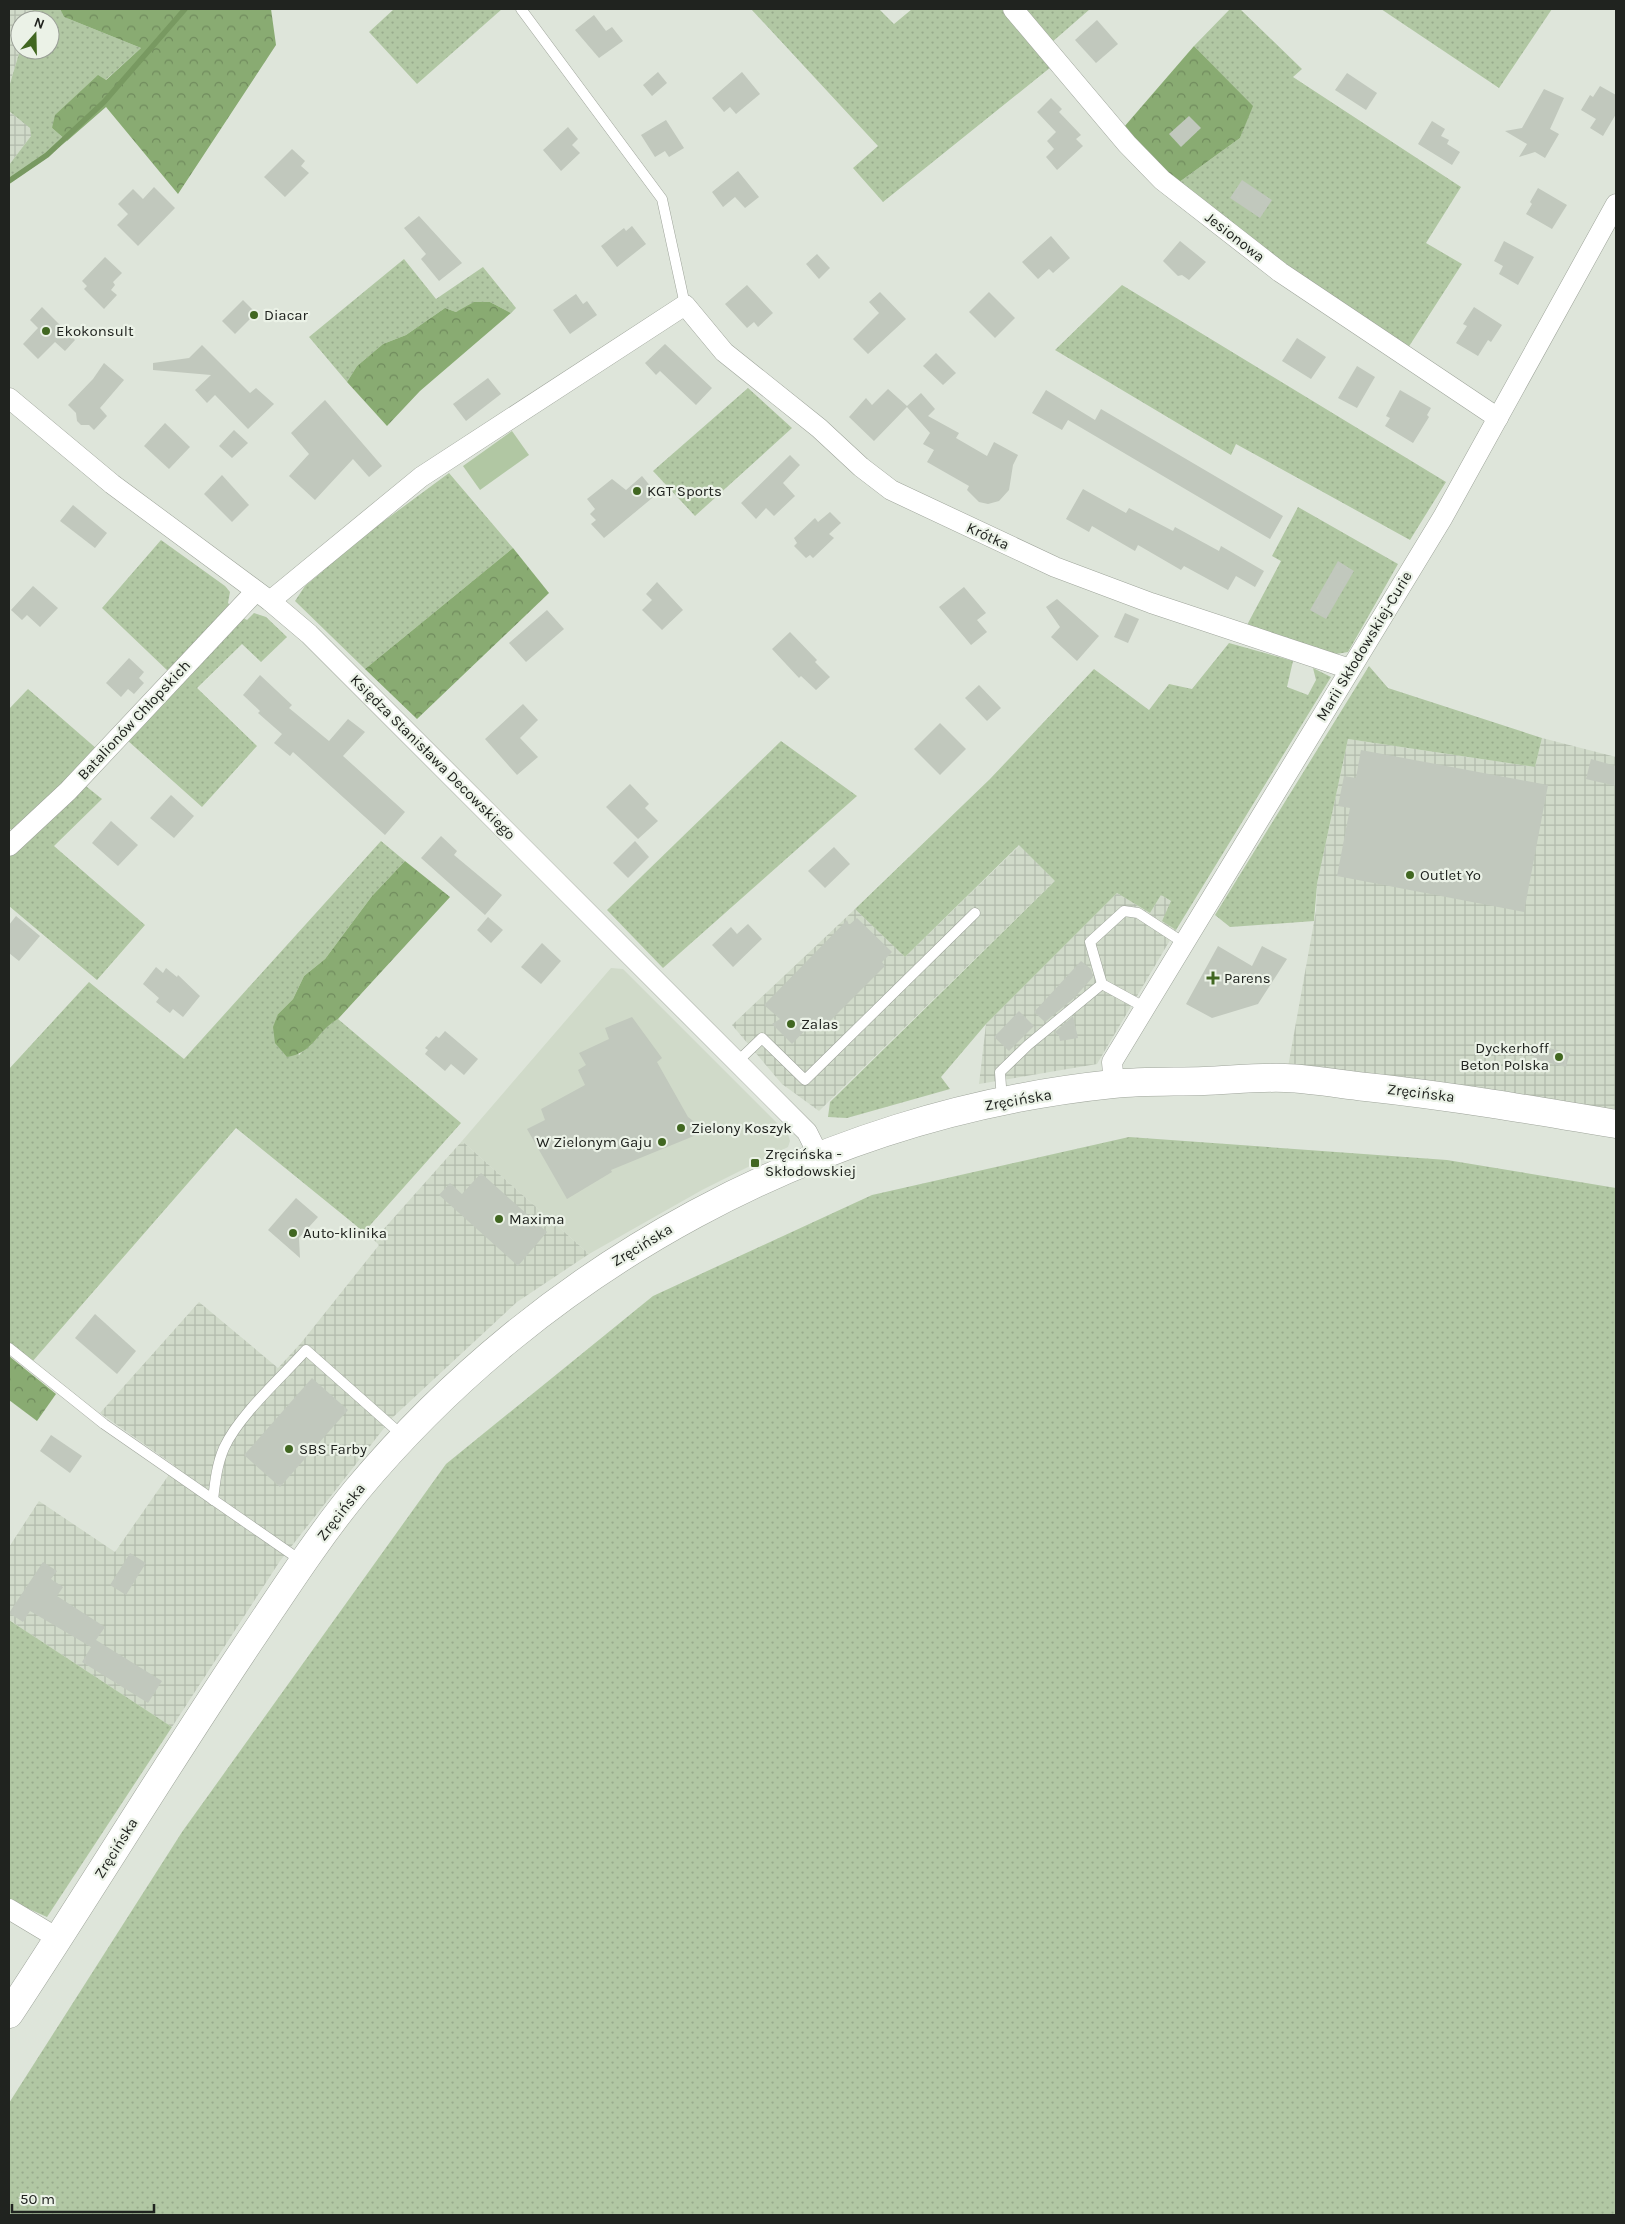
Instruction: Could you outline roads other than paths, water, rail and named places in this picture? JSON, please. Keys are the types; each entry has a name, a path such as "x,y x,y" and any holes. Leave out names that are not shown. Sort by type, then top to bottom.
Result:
{"street":[{"name":"Jesionowa","path":"1013,9 1128,144 1162,180 1280,272 1498,418"},
{"name":"Marii Skłodowskiej-Curie","path":"1114,1084 1112,1062 1443,517 1616,204"},
{"name":"Batalionów Chłopskich","path":"9,846 68,791 263,596 421,478 685,305"},
{"name":"Krótka","path":"685,305 724,352 819,428 861,468 891,490 1055,567 1151,603 1350,669"},
{"name":"Księdza Stanisława Decowskiego","path":"9,398 112,484 263,596 309,634 807,1132 819,1156"},
{"name":"Zręcińska","path":"9,2014 181,1745 303,1562 354,1494 404,1437 473,1368 583,1282 710,1205 819,1156 914,1124 1002,1102 1114,1084 1286,1078 1456,1097 1616,1124"},
{"path":"9,1908 59,1938"}],"lane":[{"path":"521,9 662,199 685,305"},
{"path":"1144,1007 1102,984 1090,942 1124,911 1138,913 1184,943"},
{"path":"738,1062 762,1038 805,1080 975,912"},
{"path":"1002,1102 1000,1072 1028,1045 1102,984"},
{"path":"9,1348 104,1424 303,1562"},
{"path":"212,1500 216,1472 224,1447 240,1423 306,1350 404,1437"}],"waterway":[{"path":"9,181 47,155 104,102 185,9"}],"place":[{"name":"Diacar","path":"254,315"},
{"name":"Ekokonsult","path":"46,331"},
{"name":"KGT Sports","path":"637,491"},
{"name":"Outlet Yo","path":"1410,875"},
{"name":"Parens","path":"1213,978"},
{"name":"Zalas","path":"791,1024"},
{"name":"Dyckerhoff Beton Polska","path":"1559,1057"},
{"name":"Zielony Koszyk","path":"681,1128"},
{"name":"W Zielonym Gaju","path":"662,1142"},
{"name":"Zręcińska - Skłodowskiej","path":"755,1163"},
{"name":"Maxima","path":"499,1219"},
{"name":"Auto-klinika","path":"293,1233"},
{"name":"SBS Farby","path":"289,1449"}]}
